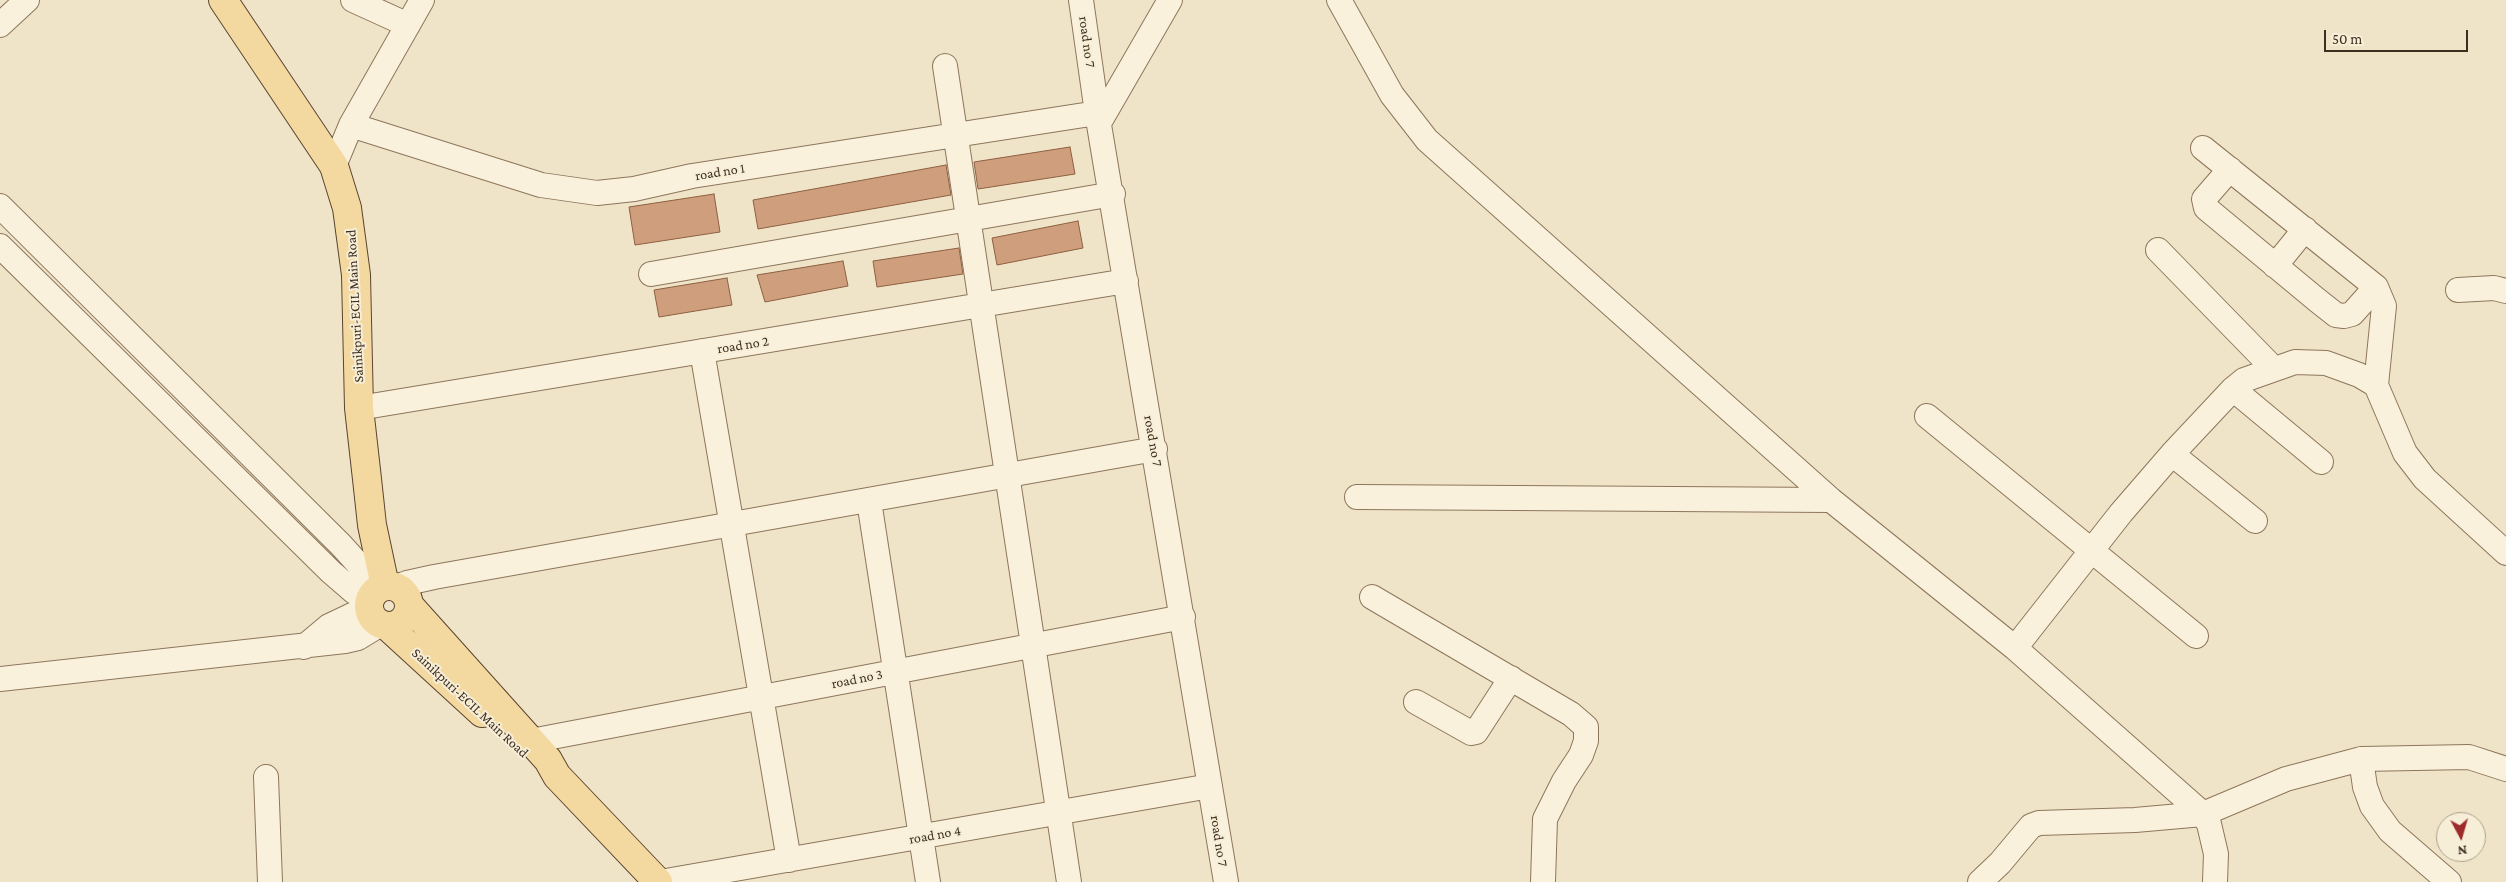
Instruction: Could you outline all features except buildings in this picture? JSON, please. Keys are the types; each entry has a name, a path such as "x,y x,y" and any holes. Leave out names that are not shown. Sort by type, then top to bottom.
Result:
{"main road":[{"name":"Sainikpuri-ECIL Main Road","path":"223,0 334,166 347,208 354,251 359,408 372,525 385,603 447,678 537,766 557,776"},
{"name":"Sainikpuri-ECIL Main Road","path":"385,603 531,740 548,760 557,776 659,882"}],"street":[{"path":"0,25 27,0"},
{"path":"353,0 408,25"},
{"path":"334,166 350,125 422,0"},
{"name":"road no 7","path":"1081,0 1098,118 1113,194 1226,882"},
{"path":"1098,118 1170,0"},
{"path":"1341,1 1392,95 1427,140 1831,500 2015,648 2203,814 2209,824 2216,854 2215,882"},
{"path":"945,66 1069,882"},
{"name":"road no 1","path":"350,125 541,185 597,193 634,189 692,176 956,136 1098,118"},
{"path":"2204,148 2376,288 2384,306 2376,385 2405,453 2425,479 2506,553"},
{"path":"2230,169 2204,199 2206,208 2336,315 2352,314 2376,288"},
{"path":"651,274 1113,194"},
{"path":"0,206 340,545 385,603"},
{"path":"2276,266 2304,229"},
{"path":"0,246 331,572 353,591 385,603"},
{"path":"2158,250 2273,368"},
{"name":"road no 2","path":"359,408 1126,281"},
{"path":"2458,290 2494,288 2506,291"},
{"path":"702,352 789,860"},
{"path":"2015,648 2121,514 2172,454 2244,380 2294,362 2326,363 2359,375 2376,385"},
{"path":"2233,390 2321,462"},
{"path":"1927,416 2092,553 2196,636"},
{"path":"0,679 304,647 358,638 385,603 407,583 1154,449"},
{"path":"2172,454 2255,521"},
{"path":"1356,497 1831,500"},
{"path":"869,501 928,882"},
{"path":"1372,597 1571,714 1586,726 1586,741 1581,755 1564,781 1545,819 1543,882"},
{"name":"road no 3","path":"531,740 1183,616"},
{"path":"1416,702 1471,733 1476,732 1511,678"},
{"path":"1980,882 2000,863 2031,826 2039,822 2135,820 2203,814 2286,779 2361,759 2469,756 2506,769"},
{"path":"2361,759 2365,787 2372,806 2390,831 2444,881"},
{"path":"266,777 270,882"},
{"name":"road no 4","path":"659,882 1210,786"}]}
